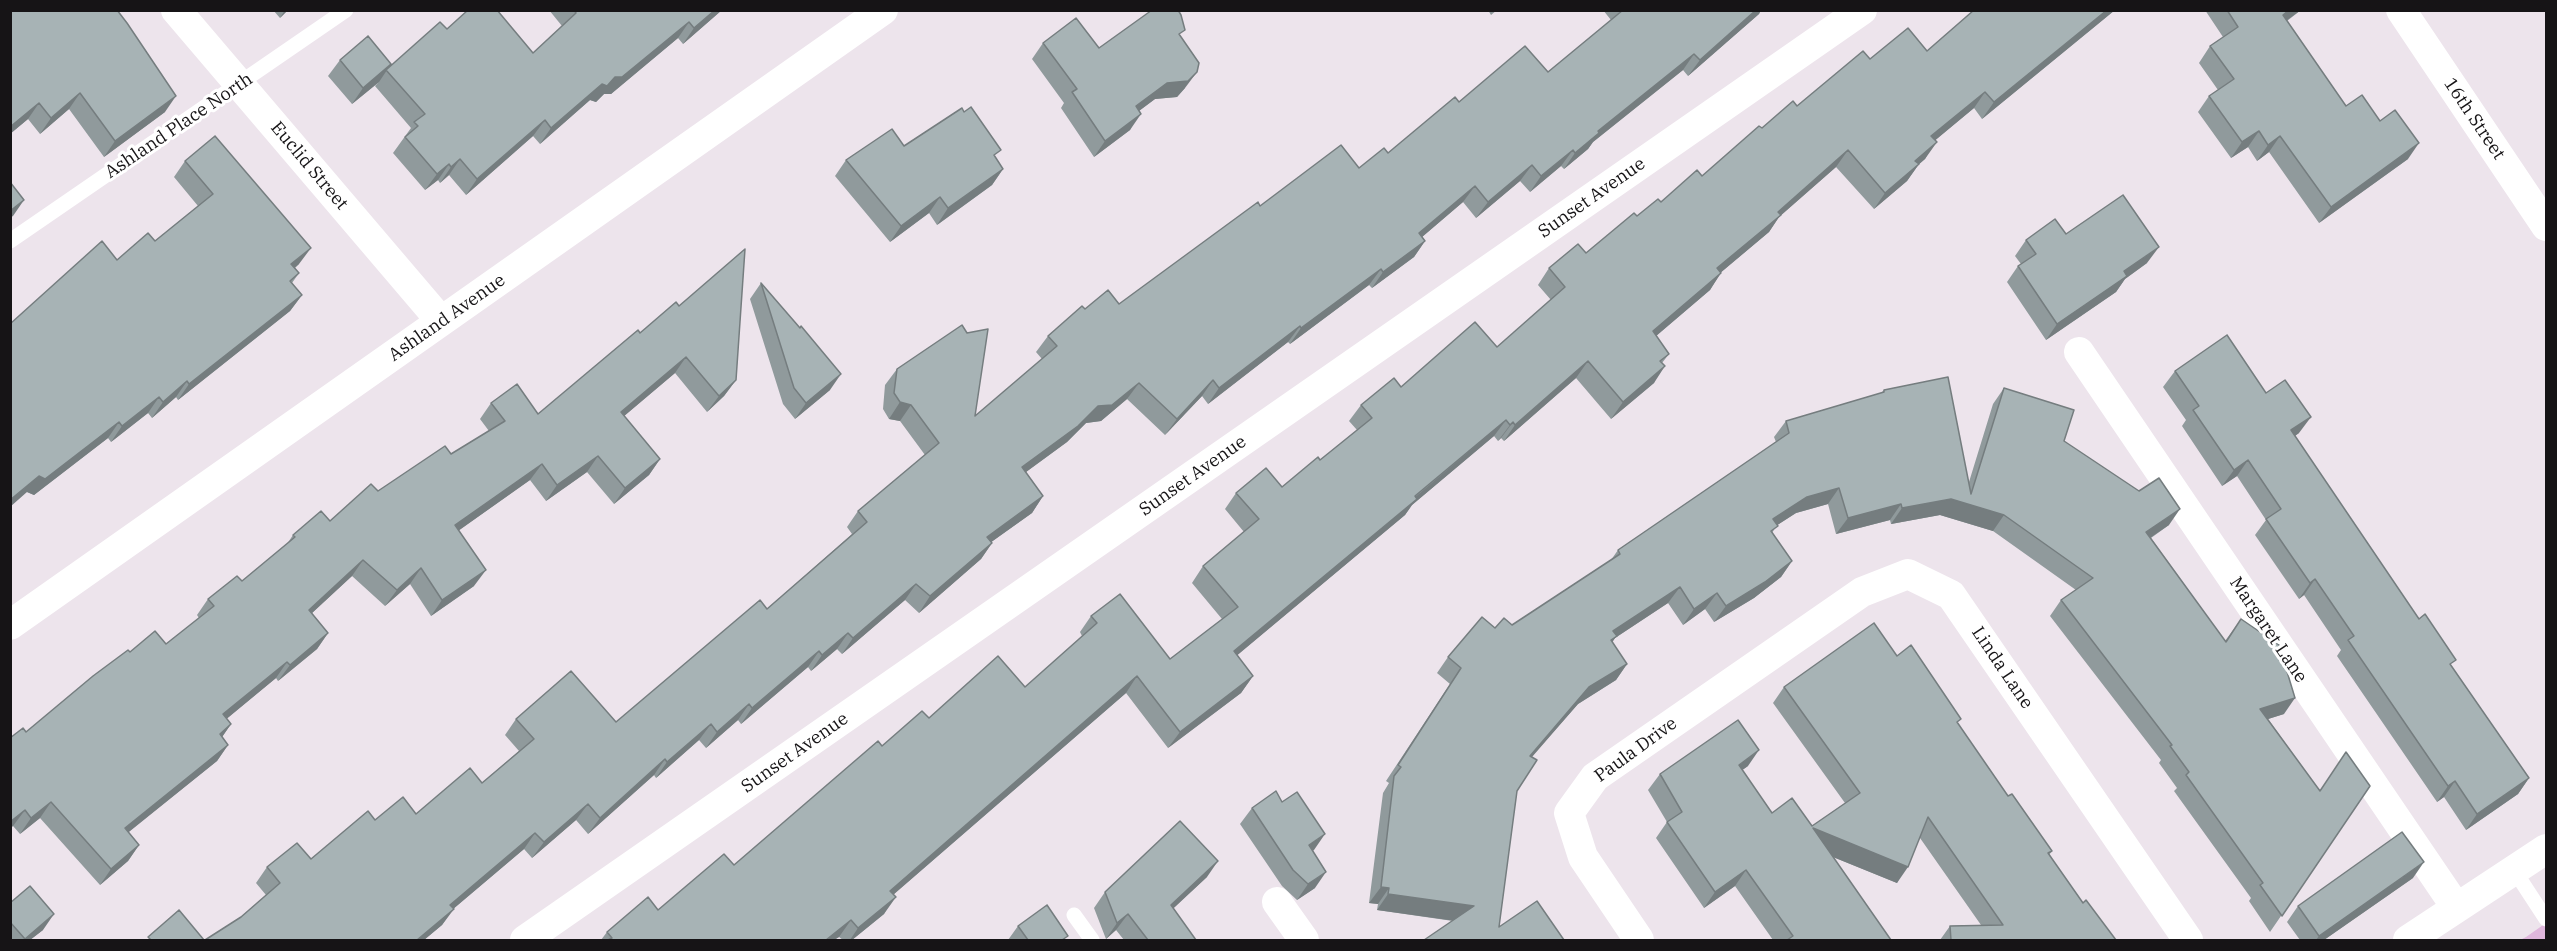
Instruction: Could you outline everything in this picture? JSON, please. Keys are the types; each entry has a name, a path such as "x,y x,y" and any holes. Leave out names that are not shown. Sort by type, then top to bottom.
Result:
{"street":[{"name":"Euclid Street","path":"176,10 441,321"},
{"name":"Ashland Avenue","path":"10,625 883,10"},
{"name":"Sunset Avenue","path":"525,940 1862,10"},
{"name":"16th Street","path":"2401,10 2547,226"},
{"name":"Margaret Lane","path":"2079,352 2456,908"},
{"name":"Linda Lane","path":"1744,674 1862,592 1908,574 1951,595 2188,940"},
{"name":"Paula Drive","path":"1639,940 1583,857 1569,813 1595,777 1744,674"},
{"path":"2408,940 2547,849"},
{"path":"1277,902 1304,940"}],"lane":[{"name":"Ashland Place North","path":"10,241 346,10"},
{"path":"2514,870 2547,919"},
{"path":"1074,915 1092,940"}],"shaded area":[{"path":"2546,923 2546,940 2520,940 2526,937"}],"building":[{"path":"10,10 117,10 176,96 115,141 80,93 51,118 39,103 10,127"},
{"path":"468,10 497,10 533,53 576,13 574,10 715,10 694,28 689,22 622,77 615,77 607,86 602,84 551,128 545,120 477,179 460,159 451,167 449,164 437,174 405,137 418,126 414,122 425,114 386,70 440,22 447,29"},
{"path":"1152,10 1178,10 1185,30 1179,34 1199,63 1197,72 1188,81 1167,83 1136,106 1141,114 1105,141 1072,92 1077,89 1043,43 1076,18 1099,48"},
{"path":"1623,10 1756,10 1700,60 1694,54 1598,131 1599,133 1575,153 1573,150 1541,176 1532,165 1488,202 1475,186 1419,233 1425,241 1383,272 1381,269 1301,328 1300,326 1219,388 1213,380 1177,419 1139,383 1112,405 1098,406 1078,426 1022,467 1043,496 987,537 992,543 930,596 916,584 853,638 848,633 822,655 819,651 752,708 749,704 717,732 711,724 667,762 665,759 600,818 588,804 544,842 535,833 450,905 454,909 417,940 205,940 241,917 280,883 267,867 297,843 311,859 368,811 375,820 403,797 416,814 470,768 482,783 534,739 516,719 571,671 616,722 760,600 767,609 867,522 858,511 939,443 911,405 900,402 894,393 897,369 962,325 967,333 988,329 975,416 1057,346 1048,336 1082,306 1085,309 1108,290 1119,304 1258,202 1260,206 1341,145 1359,168 1384,148 1388,153 1455,97 1459,102 1525,46 1548,72"},
{"path":"1974,10 2107,10 1994,102 1985,92 1931,136 1937,142 1915,161 1919,164 1885,193 1848,150 1778,212 1781,215 1717,268 1721,273 1653,331 1669,354 1660,361 1665,366 1623,402 1588,361 1515,425 1513,422 1510,425 1506,420 1415,496 1417,499 1234,651 1253,676 1180,732 1137,676 890,891 896,897 858,928 851,920 826,940 608,940 612,938 607,932 648,897 658,910 724,854 734,865 878,741 882,746 922,711 929,718 998,656 1025,687 1097,623 1091,616 1120,594 1170,659 1238,607 1203,566 1259,519 1236,493 1266,468 1282,487 1318,457 1320,460 1372,418 1361,405 1394,378 1401,387 1475,322 1497,347 1565,287 1549,268 1578,244 1586,253 1634,213 1637,216 1658,199 1661,202 1697,170 1702,176 1759,126 1762,128 1793,101 1797,106 1863,51 1870,59 1908,28 1927,51"},
{"path":"2227,10 2289,10 2283,15 2346,106 2362,95 2380,121 2395,110 2419,143 2331,207 2280,136 2268,145 2259,131 2242,142 2209,96 2234,79 2210,46 2238,27"},
{"path":"368,36 391,64 363,88 340,60"},
{"path":"971,107 1001,150 994,155 1003,169 948,208 940,197 901,226 846,160 892,129 904,146 962,108 964,112"},
{"path":"215,136 311,248 291,264 299,273 290,281 302,295 189,384 187,381 163,402 159,397 122,426 119,422 45,479 39,476 10,500 10,324 102,241 117,260 148,233 155,241 213,194 185,161"},
{"path":"10,182 24,200 10,211"},
{"path":"2123,195 2159,247 2124,271 2127,276 2057,324 2018,266 2036,254 2026,240 2055,219 2066,234"},
{"path":"745,249 736,380 719,396 686,357 621,412 660,459 625,488 598,456 557,485 542,464 455,525 486,570 442,600 421,568 397,590 363,560 309,610 328,633 290,665 287,662 223,714 231,724 220,734 228,745 125,828 139,845 111,869 51,802 31,818 25,810 10,822 10,738 23,728 26,732 93,676 128,650 130,652 155,631 166,644 214,606 208,599 237,576 242,581 295,537 293,535 321,511 330,521 371,484 378,491 445,446 451,454 505,421 491,403 517,384 538,414 638,330 640,333 676,302 679,306"},
{"path":"761,283 841,374 806,403 794,388"},
{"path":"2227,335 2266,393 2285,380 2311,417 2291,430 2419,619 2425,614 2456,660 2450,664 2529,778 2477,814 2455,781 2448,786 2348,640 2354,636 2315,579 2310,583 2266,519 2281,509 2248,460 2234,470 2193,410 2199,406 2175,371"},
{"path":"1948,377 1971,494 2004,388 2074,410 2064,441 2139,491 2159,478 2180,509 2146,532 2226,642 2241,619 2279,645 2295,698 2260,709 2320,791 2346,752 2370,786 2282,916 2260,885 2263,883 2186,775 2189,772 2170,746 2172,745 2061,600 2093,578 2004,515 1951,499 1902,508 1901,504 1848,518 1839,488 1807,497 1773,519 1778,526 1771,531 1792,561 1765,582 1726,606 1717,593 1694,609 1680,587 1613,631 1617,636 1611,640 1627,664 1589,687 1530,756 1537,760 1517,791 1499,927 1537,901 1564,940 1424,940 1474,906 1388,894 1389,888 1381,887 1394,776 1401,767 1398,765 1461,668 1448,657 1482,617 1495,628 1504,618 1512,625 1620,554 1618,550 1789,433 1786,421 1884,392 1884,390"},
{"path":"1874,623 1897,656 1911,645 1961,719 1957,722 2008,796 2012,794 2052,851 2048,853 2083,903 2086,900 2116,940 1951,940 1950,926 2003,925 1928,817 1908,867 1813,828 1891,940 1787,940 1793,936 1746,870 1715,892 1667,822 1682,812 1660,774 1738,720 1759,750 1739,765 1772,813 1792,798 1812,826 1860,793 1784,687"},
{"path":"1276,791 1282,802 1297,792 1325,834 1309,845 1326,872 1308,884 1293,870 1252,808"},
{"path":"1180,821 1218,861 1171,905 1196,940 1148,940 1128,914 1117,923 1105,892"},
{"path":"2402,832 2424,862 2319,936 2298,906"},
{"path":"30,886 54,914 25,939 10,922 10,903"},
{"path":"1047,905 1068,936 1062,940 1028,940 1018,926"},
{"path":"179,910 204,940 151,940 148,937"}]}
